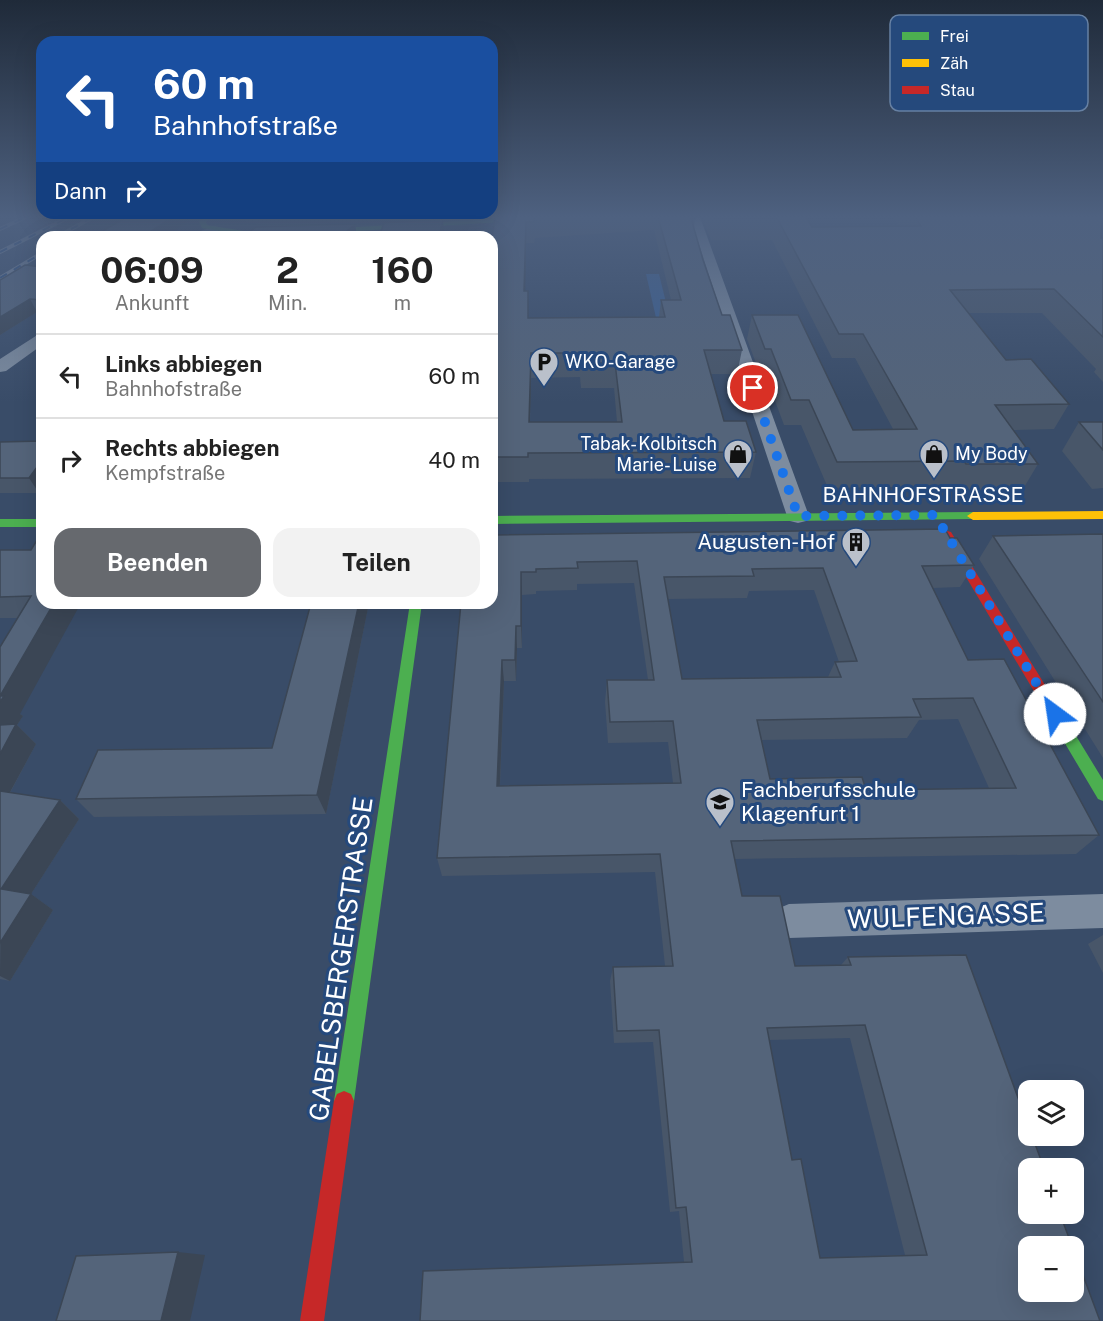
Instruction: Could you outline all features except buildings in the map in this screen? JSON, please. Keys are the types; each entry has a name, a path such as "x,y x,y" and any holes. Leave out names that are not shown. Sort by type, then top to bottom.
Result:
{"street":[{"path":"715,279 798,516"},
{"path":"5,364 36,341"},
{"path":"935,515 1103,794"},
{"name":"BAHNHOFSTRASSE","path":"498,520 1103,515"},
{"path":"0,523 36,523"},
{"name":"GABELSBERGERSTRASSE","path":"312,1321 415,609"},
{"name":"WULFENGASSE","path":"789,921 1103,911"}],"shaded area":[{"path":"647,279 660,279 671,323 657,322"}],"traffic: fast":[{"path":"498,520 973,516"},
{"path":"0,523 36,523"},
{"path":"344,1101 415,609"},
{"path":"1040,689 1103,794"}],"traffic: slow":[{"path":"973,516 1103,515"}],"traffic: jam":[{"path":"947,535 1040,689"},
{"path":"312,1321 344,1101"}],"place":[{"name":"WKO-Garage","path":"544,388"},
{"name":"Tabak- Kolbitsch Marie- Luise","path":"738,480"},
{"name":"My Body","path":"934,480"},
{"name":"Augusten-Hof","path":"856,568"},
{"name":"Fachberufsschule Klagenfurt 1","path":"720,828"}],"route":[{"path":"753,388 798,516 935,515 1055,714"}]}
